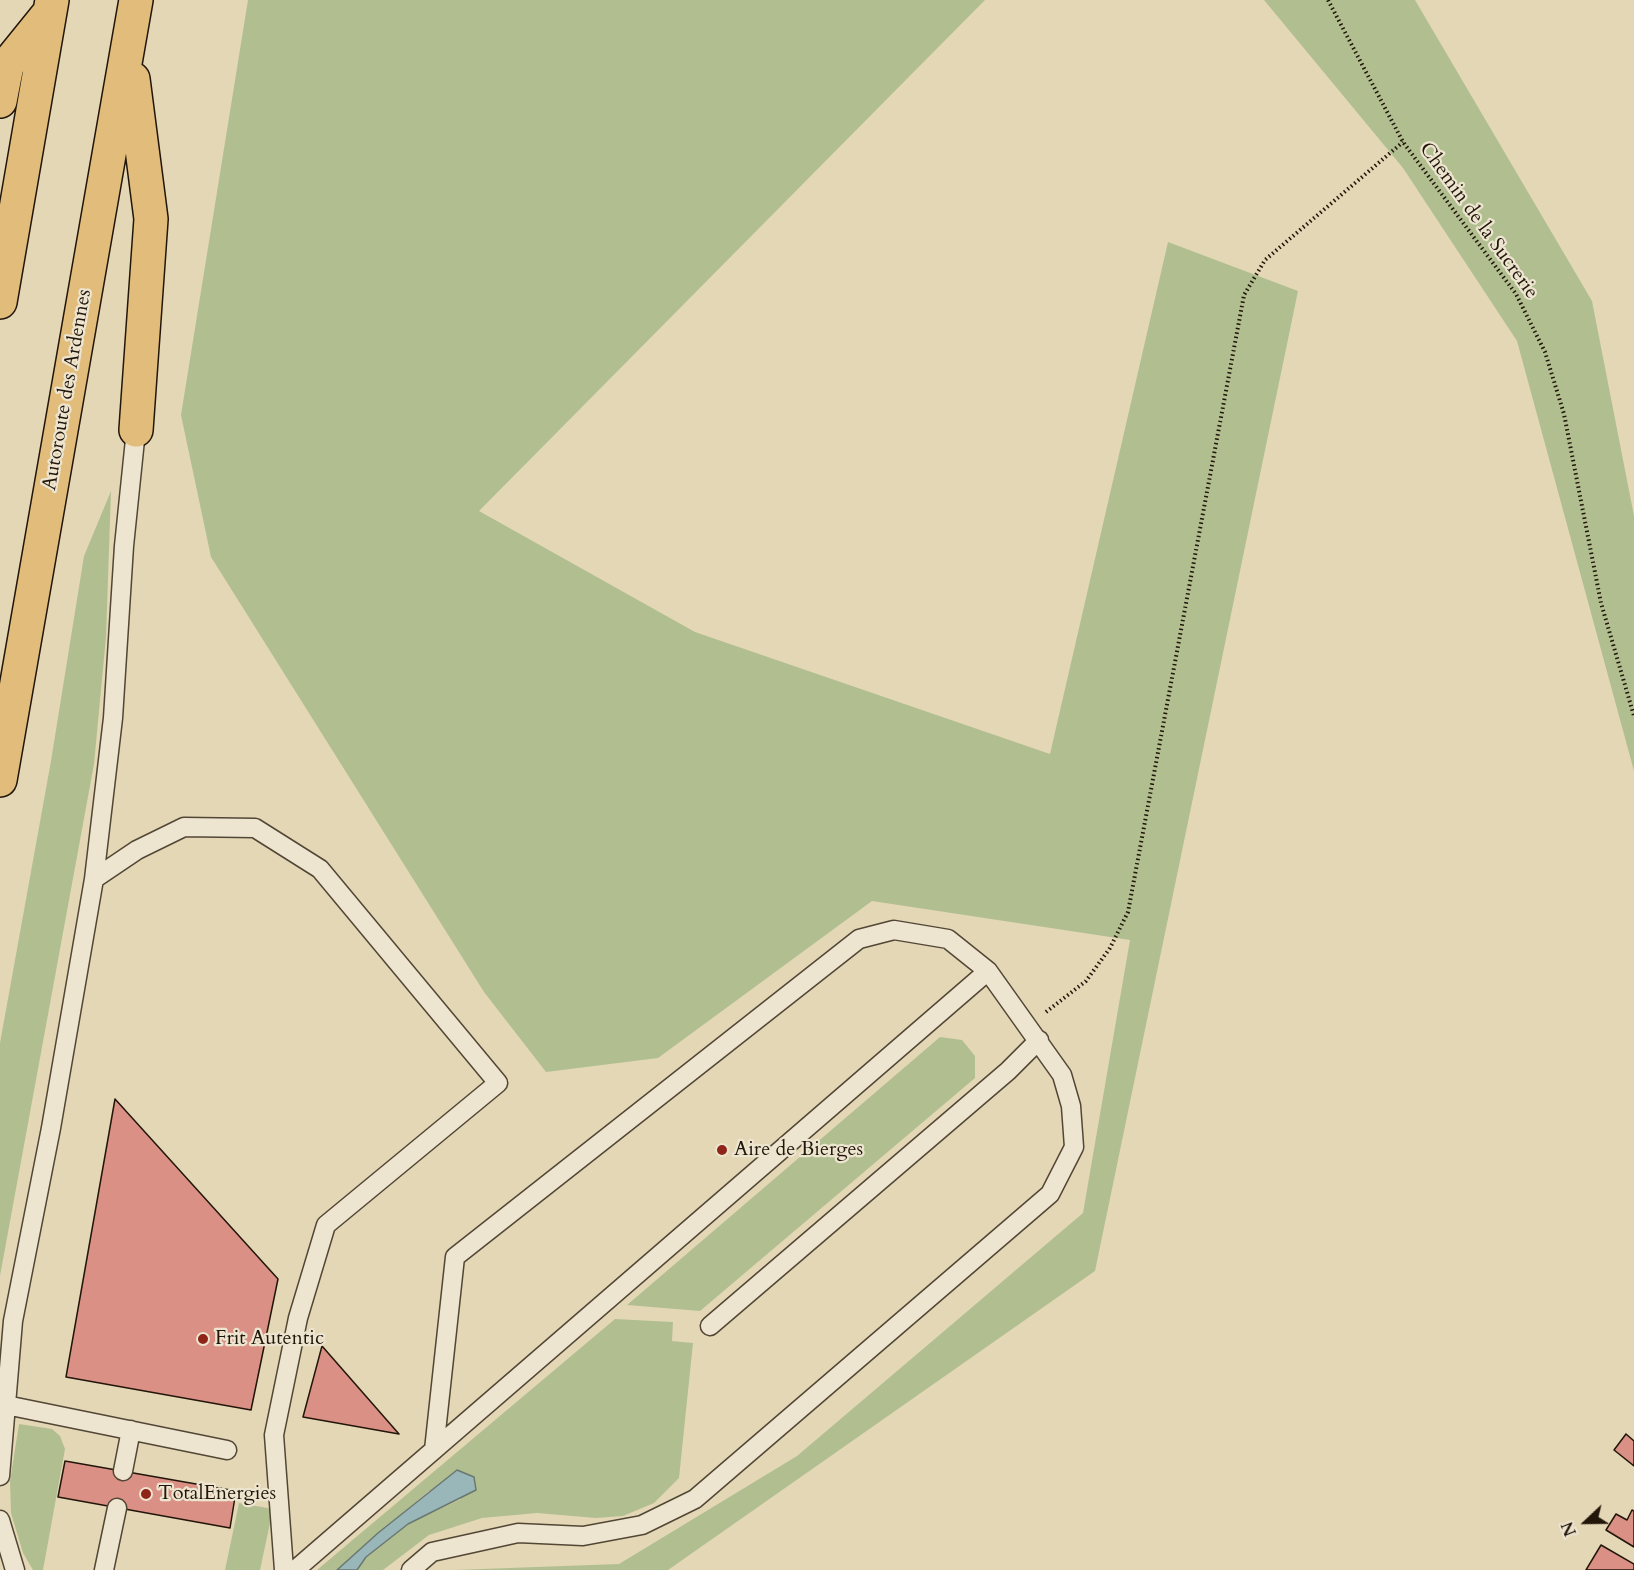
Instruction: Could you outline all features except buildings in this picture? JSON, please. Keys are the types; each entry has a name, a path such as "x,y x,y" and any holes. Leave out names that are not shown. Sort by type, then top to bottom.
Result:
{"highway":[{"name":"Autoroute des Ardennes","path":"0,780 136,0"},
{"path":"0,101 7,65 51,6"},
{"path":"0,302 51,6"},
{"path":"129,42 151,219 136,430"}],"lane":[{"path":"0,1476 13,1321 51,1128 94,879 113,718 124,546 136,430"},
{"path":"94,879 137,850 184,827 255,828 320,869 498,1083 326,1225 298,1318 274,1435 284,1570"},
{"path":"411,1570 432,1551 518,1533 583,1536 642,1525 695,1499 1050,1194 1074,1147 1071,1106 1062,1075 988,971 948,939 894,930 859,939 455,1257 434,1450"},
{"path":"295,1570 988,971"},
{"path":"710,1326 1008,1071 1034,1033"},
{"path":"6,1405 227,1450"},
{"path":"123,1472 131,1430"},
{"path":"104,1570 117,1508"},
{"path":"0,1520 15,1570"}],"path":[{"name":"Chemin de la Sucrerie","path":"1328,0 1403,142 1516,294 1545,352 1564,414 1600,603 1634,716"},
{"path":"1034,1033 1086,981 1113,942 1128,912 1244,295 1265,260 1403,142"}],"green space":[{"path":"248,0 985,0 479,511 695,632 1050,754 1168,242 1298,291 1095,1271 668,1570 454,1570 619,1564 797,1456 1083,1213 1130,940 872,901 658,1058 546,1072 484,992 211,557 181,415"},
{"path":"1264,0 1415,0 1592,301 1634,516 1634,771 1517,341 1403,168"},
{"path":"111,491 106,637 94,764 0,1276 0,1043 51,761 84,556"},
{"path":"940,1037 962,1040 975,1056 975,1078 700,1311 627,1305"},
{"path":"615,1319 673,1322 672,1341 693,1343 679,1478 654,1503 623,1516 596,1518 537,1513 482,1518 429,1535 383,1570 357,1570 366,1557 408,1524 461,1499 429,1491 337,1570 317,1570"},
{"path":"19,1424 52,1429 60,1436 65,1449 43,1570 33,1570 23,1553 11,1513 10,1481"},
{"path":"239,1503 273,1509 260,1570 225,1570"}],"water":[{"path":"457,1470 474,1477 476,1490 408,1524 366,1557 357,1570 337,1570 378,1533"}],"place":[{"name":"Aire de Bierges","path":"722,1150"},
{"name":"Frit Autentic","path":"203,1339"},
{"name":"TotalEnergies","path":"146,1494"}]}
